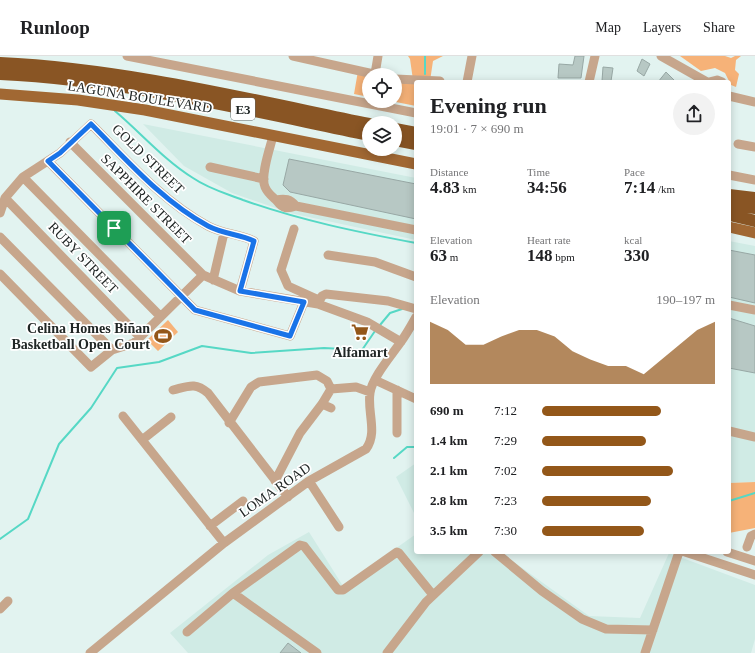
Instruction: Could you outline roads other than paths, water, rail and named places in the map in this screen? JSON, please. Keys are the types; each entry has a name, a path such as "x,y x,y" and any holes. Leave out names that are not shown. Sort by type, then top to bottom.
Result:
{"highway":[{"name":"E3","path":"0,63 88,71 144,79 362,123"},
{"name":"E3","path":"0,74 87,81 141,90 362,134"},
{"path":"402,130 414,133"},
{"path":"402,141 414,144"},
{"path":"731,195 755,198"},
{"path":"731,204 755,208"},
{"path":"731,214 734,216 755,221"}],"main road":[{"name":"LAGUNA BOULEVARD","path":"0,94 78,100 145,110 414,164"},
{"path":"731,227 755,233"}],"street":[{"path":"127,56 414,113"},
{"path":"293,56 362,72"},
{"path":"377,68 378,56"},
{"path":"468,80 472,56"},
{"path":"589,80 595,56"},
{"path":"660,56 704,80"},
{"path":"402,79 418,80"},
{"path":"731,96 755,102"},
{"name":"GOLD STREET","path":"70,142 91,124 170,202 207,226 224,233 254,241 240,291"},
{"path":"273,136 264,179 266,189 276,200 284,198 291,200 296,206 414,230"},
{"path":"0,213 5,198 23,177 60,153 70,142"},
{"name":"SAPPHIRE STREET","path":"70,142 203,275 240,291 313,302"},
{"path":"738,144 755,147"},
{"path":"48,161 195,310 290,336 313,302 326,294 388,301 414,308"},
{"path":"210,166 264,179"},
{"path":"731,175 755,180"},
{"path":"23,177 160,316"},
{"name":"RUBY STREET","path":"5,198 140,337"},
{"path":"294,229 281,270 288,286 313,302 367,322 401,342"},
{"path":"213,280 224,233"},
{"path":"0,237 112,350"},
{"path":"328,255 375,262 414,276"},
{"path":"0,274 91,367 112,350 134,343 203,275"},
{"path":"731,305 755,310"},
{"name":"LOMA ROAD","path":"90,653 224,543 309,481 366,449 370,443 372,429 369,406 370,392 375,380 414,320"},
{"path":"229,423 251,387 259,382 317,375 327,381 330,389 322,404 300,433 275,481"},
{"path":"375,380 414,398"},
{"path":"173,390 193,385 208,393 229,423 288,497"},
{"path":"330,389 356,387 370,392"},
{"path":"397,390 397,433"},
{"path":"322,404 331,408"},
{"path":"123,416 224,543"},
{"path":"142,440 171,417"},
{"path":"731,431 755,437"},
{"path":"309,481 339,527"},
{"path":"210,526 243,501"},
{"path":"747,547 751,536 755,534"},
{"path":"187,632 233,593 300,545 304,546 338,590 343,590 397,552 433,595"},
{"path":"731,553 755,561"},
{"path":"387,653 421,608 477,554"},
{"path":"497,554 542,591 582,619 606,629 653,630"},
{"path":"645,653 678,554"},
{"path":"707,555 755,575"},
{"path":"233,593 317,653"},
{"path":"0,609 8,601"}],"waterway":[{"path":"425,56 425,74"},
{"path":"115,111 162,155 182,171 211,188 285,214 350,230 414,243"},
{"path":"380,325 390,313 402,309"},
{"path":"0,539 28,519 59,444 91,408 117,368 159,362 202,346 251,353 324,348 362,350 375,331"},
{"path":"394,458 407,447 414,447"},
{"path":"731,500 755,493"}],"place":[{"name":"Alfamart","path":"360,332"},
{"name":"Celina Homes Biñan Basketball Open Court","path":"163,336"}]}
